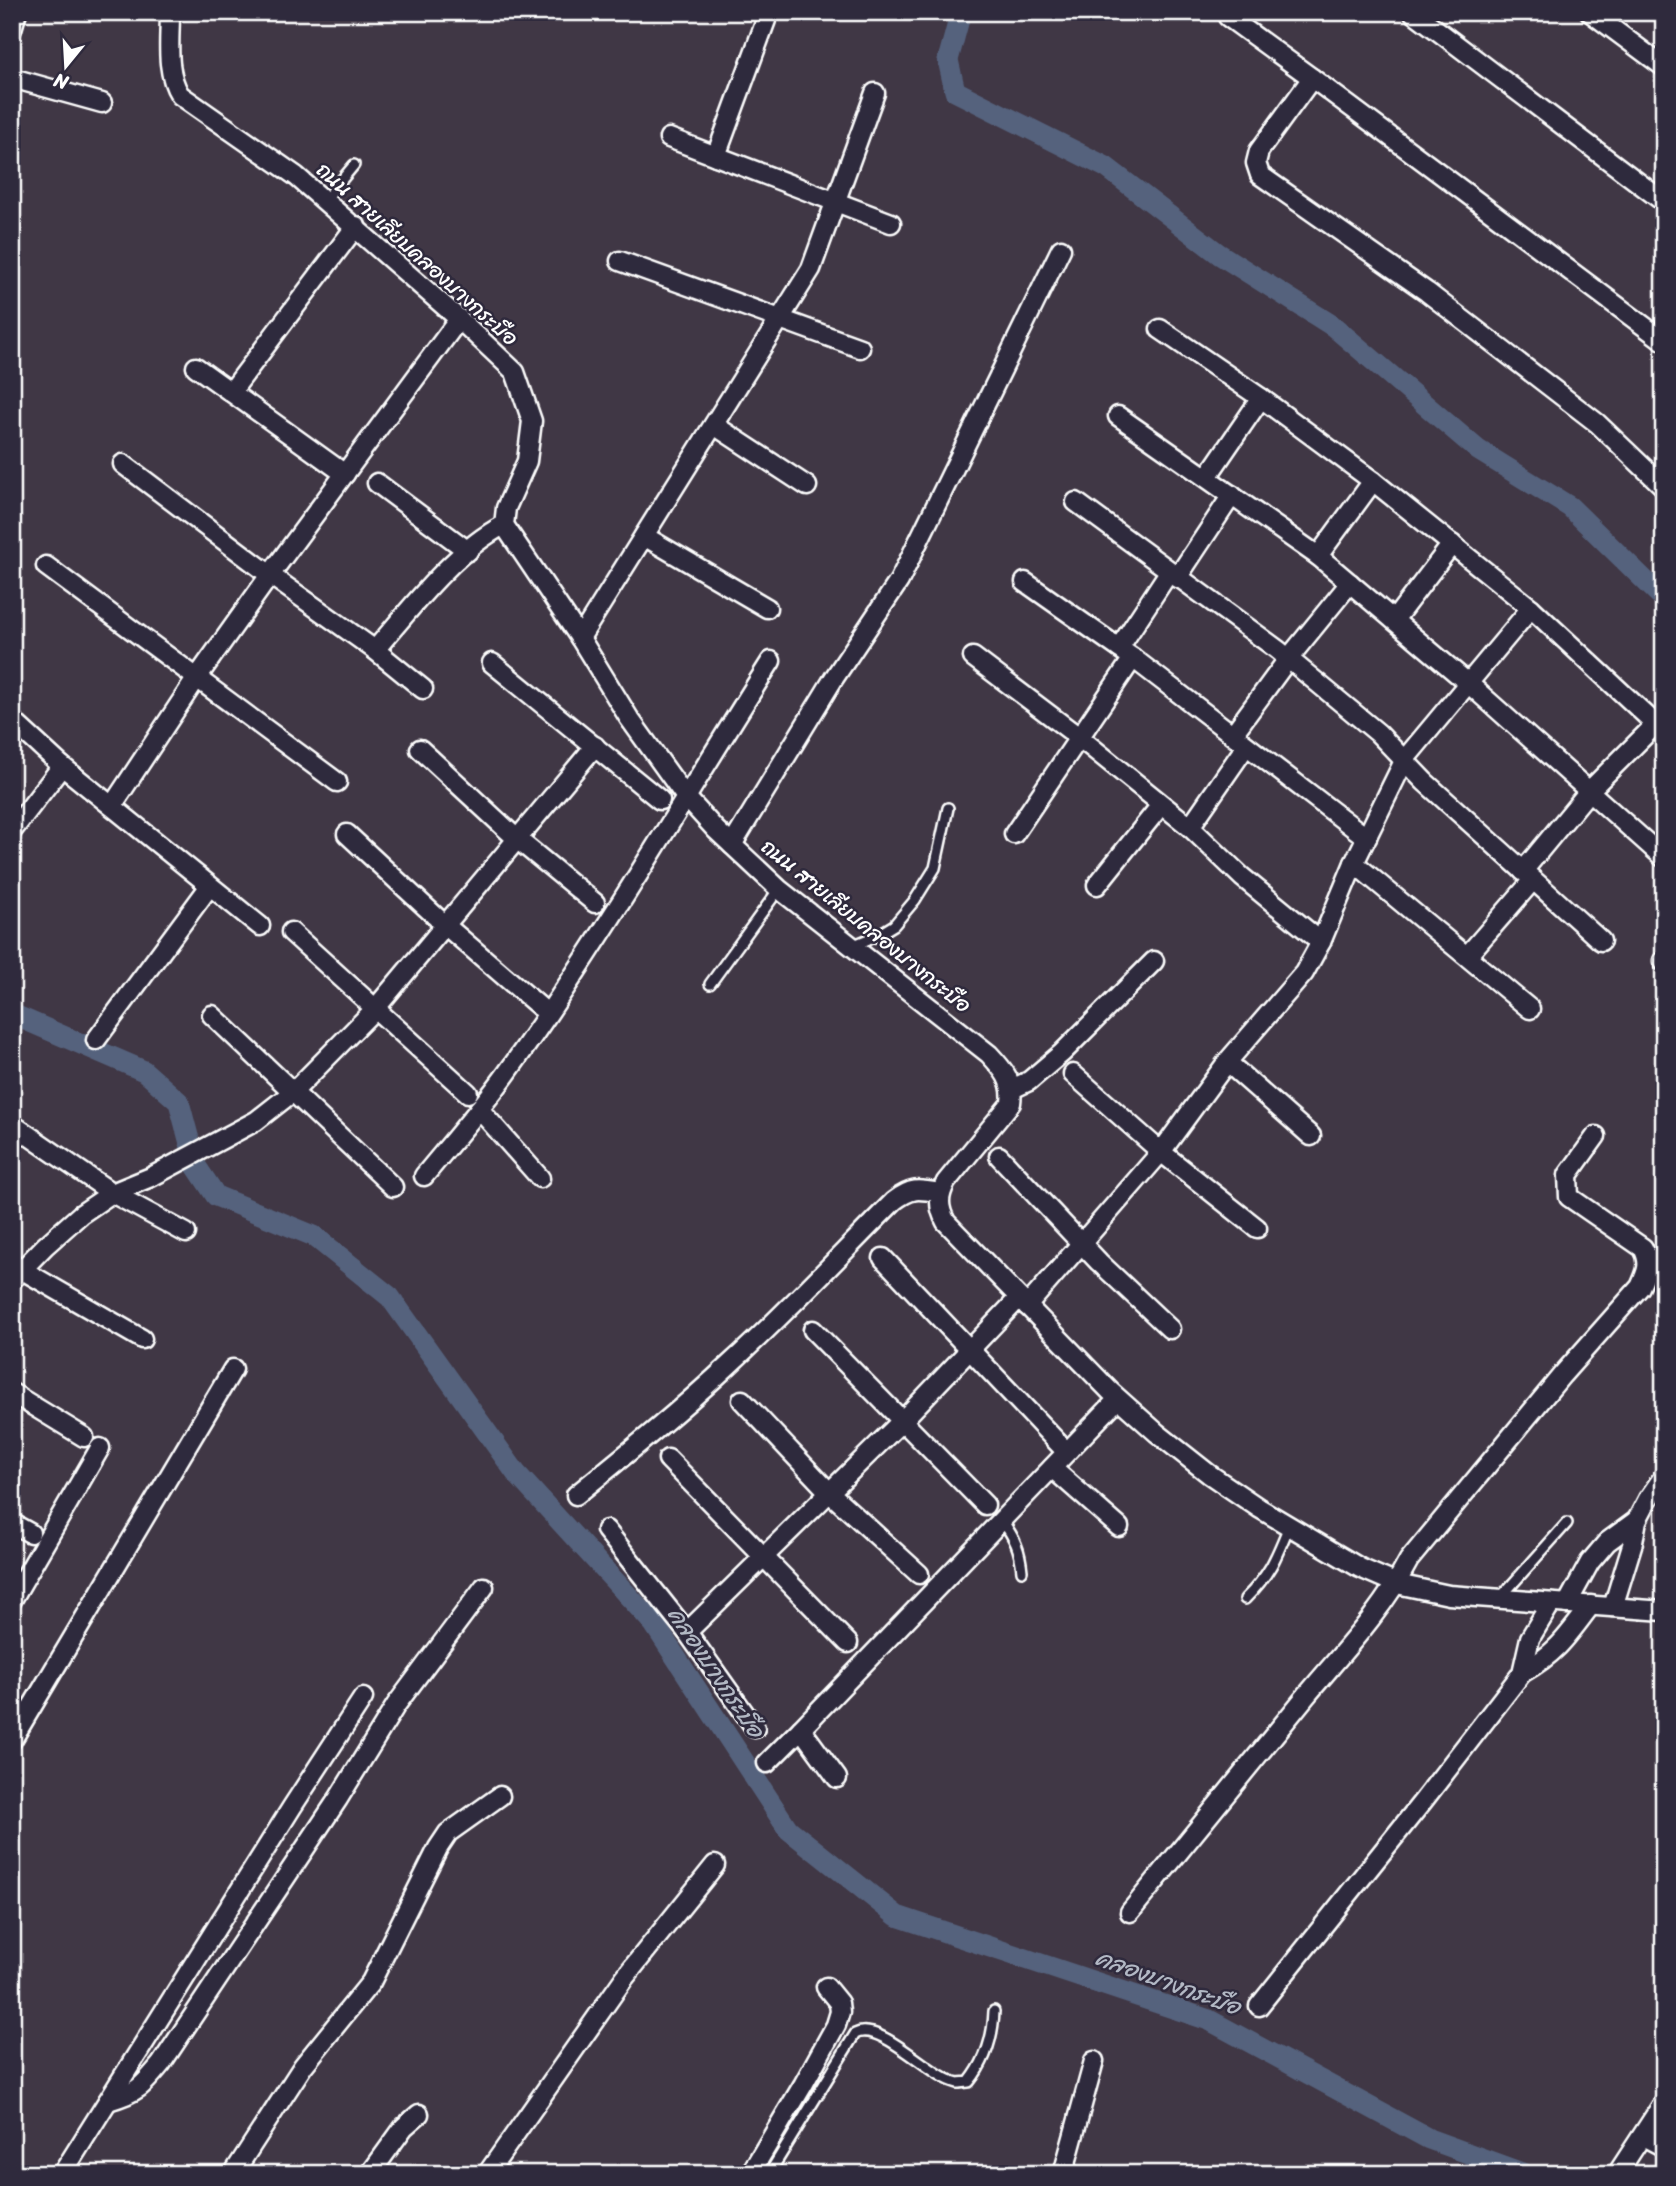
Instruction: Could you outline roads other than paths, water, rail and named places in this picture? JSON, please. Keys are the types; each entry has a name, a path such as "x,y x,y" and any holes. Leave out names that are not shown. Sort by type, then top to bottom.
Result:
{"street":[{"path":"12,29 17,12"},
{"name":"ถนน สายเลียบคลองบางกระบือ","path":"170,12 170,71 173,84 180,95 296,176 459,318 515,372 531,421 527,461 506,508 504,525 580,638 629,718 685,796 779,889 989,1054 1003,1070 1012,1089"},
{"path":"716,156 769,12"},
{"path":"1414,12 1664,202"},
{"path":"1590,12 1664,67"},
{"path":"1227,17 1664,341"},
{"path":"12,78 102,103"},
{"path":"1311,78 1259,151 1256,163 1260,175 1427,292 1597,424 1664,487"},
{"path":"580,638 811,269 875,93"},
{"path":"669,138 891,223"},
{"path":"232,392 356,226"},
{"path":"732,845 834,678 899,581 1061,249"},
{"path":"620,261 860,348"},
{"path":"112,806 270,575 459,318"},
{"path":"1160,329 1261,398 1373,481 1531,608 1661,724 1589,791 1467,956"},
{"path":"196,367 345,474"},
{"path":"1207,477 1261,398"},
{"path":"1118,415 1318,556 1468,683 1664,858"},
{"path":"714,425 807,486"},
{"path":"123,464 374,650 423,690"},
{"path":"1318,556 1373,481"},
{"path":"377,484 468,551"},
{"path":"1014,834 1080,738 1126,653 1173,575 1232,495"},
{"path":"1076,502 1287,659 1378,733 1425,782 1601,942"},
{"path":"374,650 434,582 487,533 504,525"},
{"path":"644,536 767,608"},
{"path":"1394,620 1451,544"},
{"path":"46,566 337,782"},
{"path":"1025,582 1126,653 1367,838"},
{"path":"1189,827 1287,659 1350,583"},
{"path":"687,1632 1023,1302 1161,1152 1227,1062 1304,973 1321,942 1354,863 1405,759 1531,608"},
{"path":"973,657 1080,738 1189,827 1242,877 1321,942"},
{"path":"424,1177 507,1073 582,961 771,660"},
{"path":"492,663 660,800"},
{"path":"12,720 62,766 260,926"},
{"path":"142,1339 15,1271 81,1214 112,1193 151,1177 234,1133 273,1110 293,1092 375,1009 595,746"},
{"path":"420,749 517,839 595,904"},
{"path":"12,831 62,766"},
{"path":"1097,885 1161,805"},
{"path":"347,834 445,925 540,1007"},
{"path":"1354,863 1530,1009"},
{"path":"96,1040 209,887"},
{"path":"291,932 468,1093"},
{"path":"1154,961 1062,1053 1029,1080 1012,1089 1009,1107 946,1182 940,1193 941,1212 946,1222 1118,1399 1157,1433 1209,1474 1337,1555 1396,1584 1449,1595 1664,1611"},
{"path":"212,1015 393,1186"},
{"path":"1227,1062 1311,1136"},
{"path":"1073,1074 1161,1152 1257,1228"},
{"path":"479,1110 540,1178"},
{"path":"12,1124 112,1193 186,1233"},
{"path":"1130,1912 1396,1584 1409,1560 1562,1375 1640,1287 1648,1270 1647,1256 1643,1248 1569,1197 1568,1175 1596,1136"},
{"path":"999,1156 1081,1242 1170,1329"},
{"path":"576,1495 731,1363 894,1201 907,1191 920,1189 940,1193"},
{"path":"883,1258 1061,1446"},
{"path":"813,1330 985,1505"},
{"path":"12,1740 233,1369"},
{"path":"12,1393 84,1437"},
{"path":"766,1763 1118,1399"},
{"path":"742,1401 831,1493 919,1574"},
{"path":"12,1600 100,1448"},
{"path":"668,1459 848,1643"},
{"path":"1052,1468 1119,1527"},
{"path":"1613,1608 1637,1520 1664,1476"},
{"path":"1522,1673 1530,1638 1606,1542 1637,1520"},
{"path":"12,1523 30,1533"},
{"path":"606,1530 687,1632 755,1728"},
{"path":"108,2101 128,2096 142,2087 161,2064 338,1799 396,1705 484,1587"},
{"path":"1259,2006 1522,1673 1544,1661 1560,1646 1591,1605"},
{"path":"62,2174 363,1698"},
{"path":"801,1729 837,1778"},
{"path":"233,2174 303,2066 371,1982 448,1833 500,1796"},
{"path":"487,2174 625,1977 715,1865"},
{"path":"750,2174 835,2025 839,2012 838,2003 826,1987"},
{"path":"1063,2174 1094,2061"},
{"path":"1617,2174 1664,2102"},
{"path":"370,2174 404,2127 419,2114"},
{"path":"1643,2136 1664,2147"}],"lane":[{"path":"325,201 354,165"},
{"path":"852,946 894,925 915,900 935,869 948,808"},
{"path":"710,984 779,889"},
{"path":"1002,1520 1016,1541 1022,1572"},
{"path":"1499,1599 1567,1523"},
{"path":"1245,1599 1264,1580 1289,1526"},
{"path":"769,2174 855,2034 862,2031 872,2033 947,2078 959,2083 970,2082 987,2053 993,2030 994,2011"}],"waterway":[{"path":"961,12 948,60 955,91 1106,167 1219,254 1333,326 1478,450 1570,507 1664,599"},
{"name":"คลองบางกระบือ","path":"12,1014 144,1071 179,1102 196,1166 216,1196 314,1236 390,1297 516,1473 654,1624 788,1829 897,1916 1209,2020 1429,2139 1525,2174"}]}
